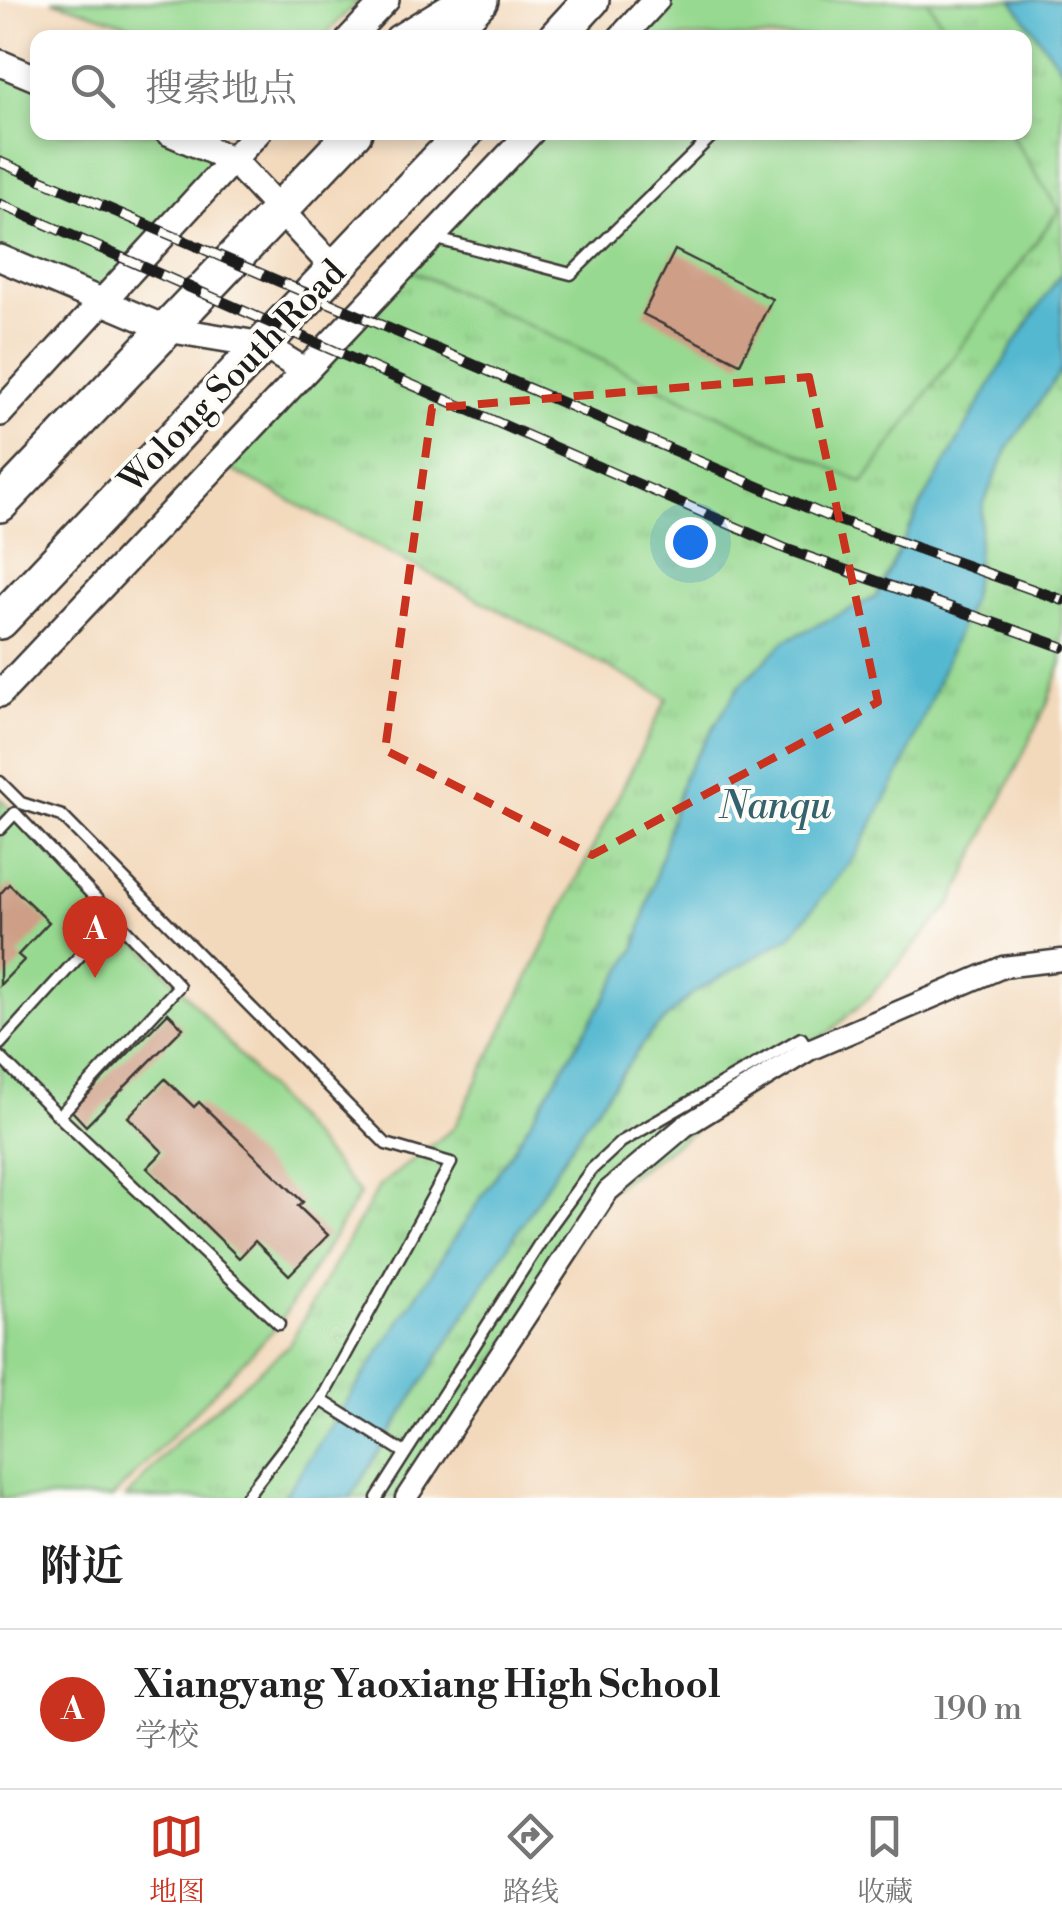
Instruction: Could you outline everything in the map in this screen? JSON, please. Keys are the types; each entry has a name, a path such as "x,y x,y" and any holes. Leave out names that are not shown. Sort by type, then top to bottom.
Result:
{"highway":[{"path":"452,30 480,0"},
{"path":"564,30 592,0"},
{"path":"0,504 346,140"},
{"name":"Wolong South Road","path":"0,621 457,140"}],"street":[{"path":"358,30 386,0"},
{"path":"411,30 460,0"},
{"path":"628,30 656,0"},
{"path":"0,63 30,75"},
{"path":"187,140 234,160 335,269"},
{"path":"0,413 251,140"},
{"path":"0,694 523,140"},
{"path":"0,258 167,329 263,344 306,371"},
{"path":"406,1498 608,1191 684,1126 808,1050 1003,967 1062,960"}],"lane":[{"path":"432,237 572,274 708,140"},
{"path":"0,782 114,918 179,986 59,1116"},
{"path":"0,829 18,808"},
{"path":"18,808 62,816 386,1144 451,1162 320,1400 245,1498"},
{"path":"0,1044 114,918"},
{"path":"377,1498 592,1169 621,1142 801,1038 808,1050"},
{"path":"0,1057 279,1324"},
{"path":"320,1400 405,1453"}],"highlighted area":[{"path":"809,377 878,702 592,855 385,750 432,408"}],"green space":[{"path":"52,0 359,0 330,30 144,30"},
{"path":"656,0 927,0 946,30 628,30"},
{"path":"927,0 1062,0 1062,662 1047,704 952,903 869,997 809,1050 608,1191 406,1498 126,1498 177,1441 288,1346 379,1186 454,1128 667,698 218,463 404,267 863,483 1059,210 1014,140 1032,140 1032,30 946,30"},
{"path":"0,63 30,76 30,140 185,140 233,160 101,303 0,258"},
{"path":"524,140 1014,140 1059,210 863,484 404,267"},
{"path":"0,798 179,986 360,1194 279,1324 112,1498 0,1498"}],"water":[{"path":"1012,0 1062,0 1062,70"},
{"name":"Nanqu","path":"1062,272 1062,369 1007,450 983,505 972,598 903,767 854,858 790,937 693,993 650,1034 583,1127 350,1498 283,1498 516,1145 635,949 684,775 740,685 786,640 876,597 920,507 1012,347"}],"building":[{"path":"675,250 772,299 740,363 643,314"},
{"path":"9,884 49,922 18,955 24,960 0,985 0,894"},
{"path":"168,1013 183,1028 86,1126 72,1111"},
{"path":"165,1079 194,1107 199,1102 303,1202 298,1206 328,1235 289,1275 255,1241 239,1258 147,1168 163,1152 128,1117"}],"railway":[{"path":"0,162 827,516 1062,600"},
{"path":"0,204 786,549 1062,647"}],"place":[{"name":"Xiangyang Yaoxiang High School","path":"95,978"}]}
